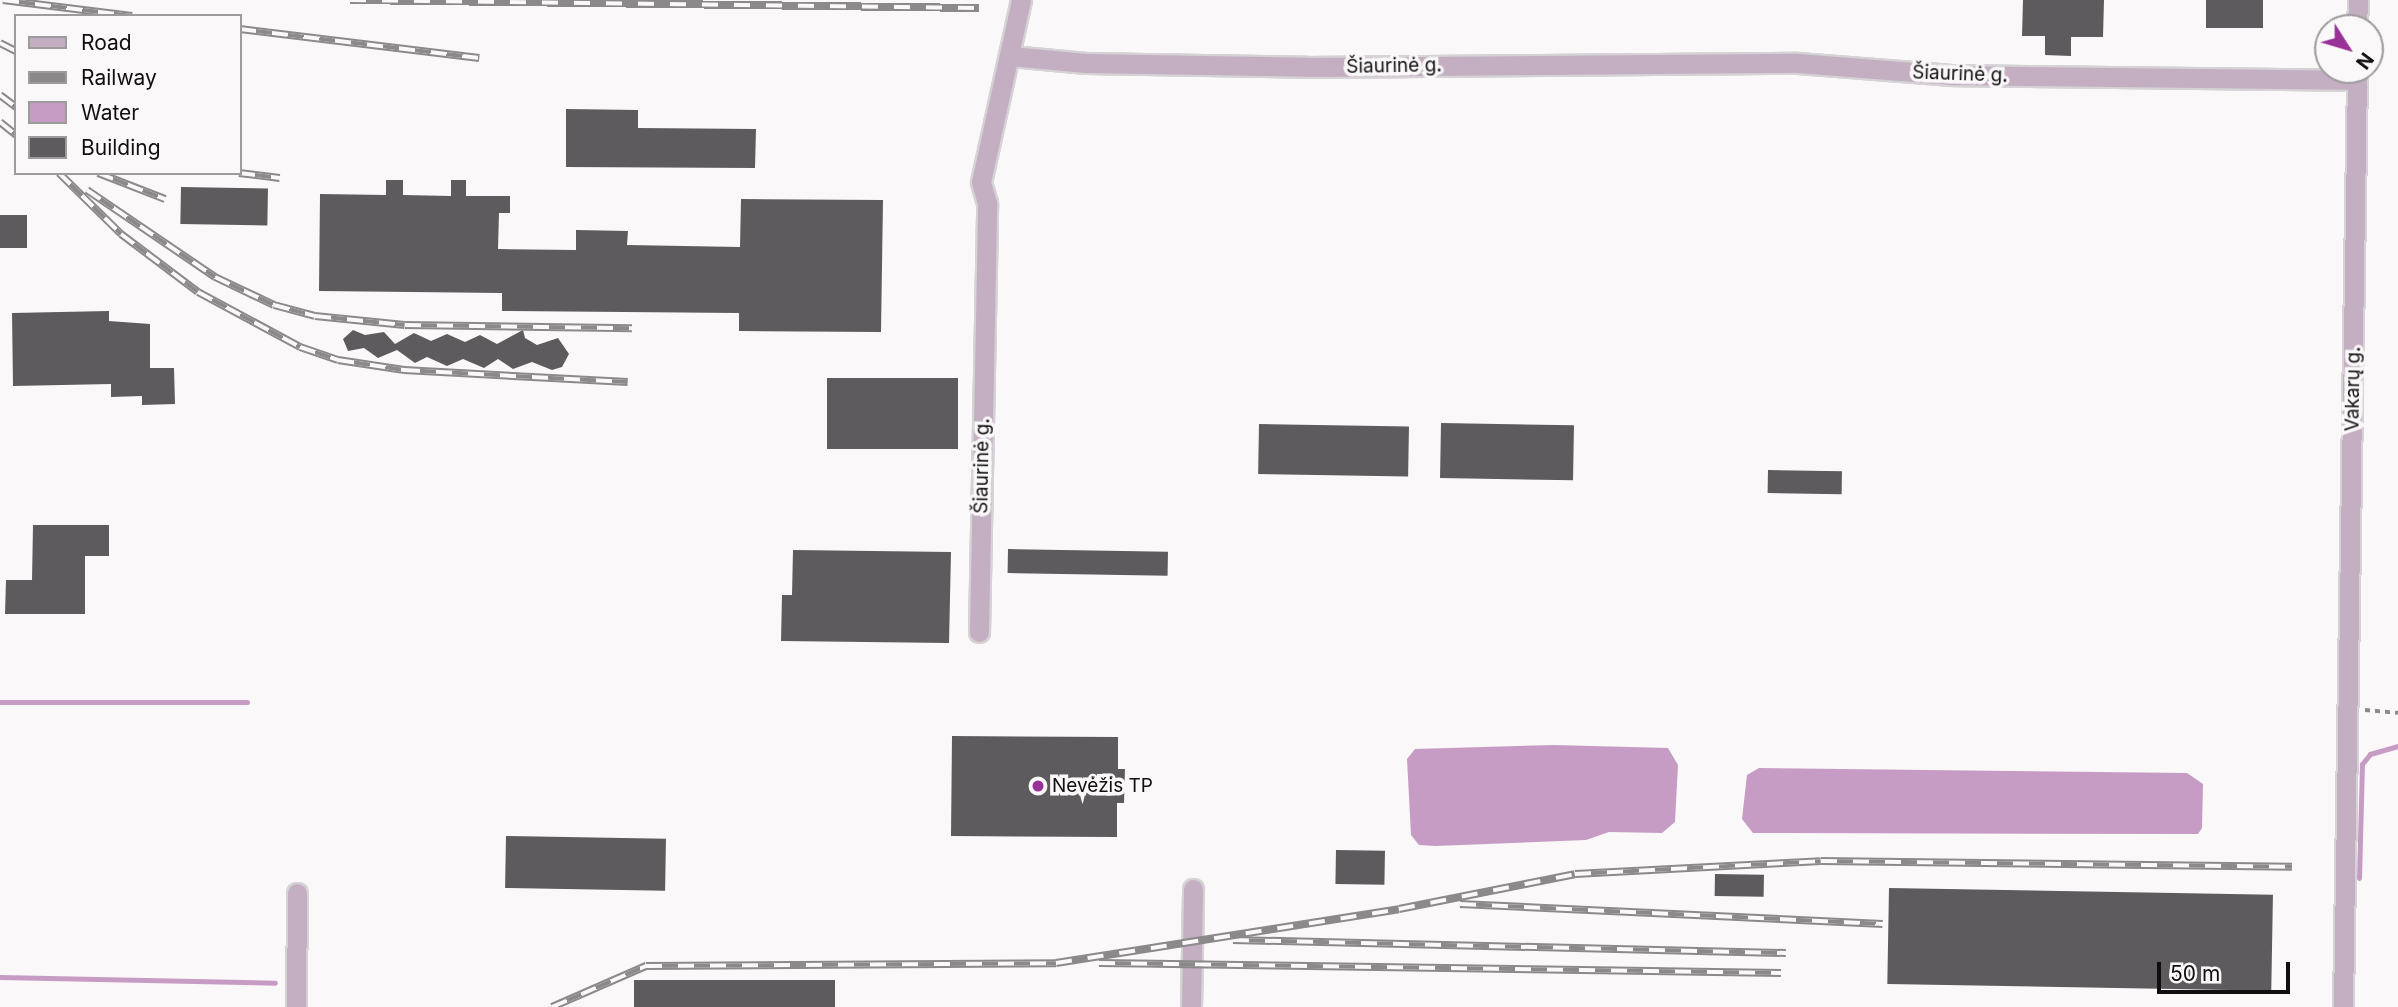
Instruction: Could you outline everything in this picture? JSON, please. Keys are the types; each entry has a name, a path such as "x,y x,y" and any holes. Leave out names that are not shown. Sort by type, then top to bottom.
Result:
{"street":[{"path":"1011,56 1021,0"},
{"name":"Šiaurinė g.","path":"979,632 987,203 981,182 1011,56 1086,63 1307,67 1798,63 1951,75 2314,75"},
{"name":"Vakarų g.","path":"2343,1007 2357,84"},
{"path":"1191,1007 1193,889"},
{"path":"296,1007 297,893"}],"path":[{"path":"2348,709 2398,713"}],"water":[{"path":"1554,745 1668,748 1678,765 1675,822 1662,833 1609,832 1586,840 1436,846 1419,845 1411,835 1407,759 1415,749"},
{"path":"1759,768 2187,773 2203,784 2202,828 2198,834 1753,833 1742,819 1747,775"}],"building":[{"path":"2023,0 2104,0 2103,37 2071,37 2071,56 2045,55 2045,36 2022,36"},
{"path":"2206,0 2263,0 2263,28 2206,28"},
{"path":"566,109 638,110 638,128 756,129 755,168 566,167"},
{"path":"386,180 403,180 403,195 451,196 451,180 466,180 466,196 510,196 510,213 499,213 498,249 576,250 576,230 628,231 627,245 740,247 741,199 883,200 881,332 739,331 739,313 502,311 502,293 319,291 320,194 386,195"},
{"path":"181,187 268,189 267,226 180,224"},
{"path":"0,215 27,215 27,248 0,248"},
{"path":"109,311 109,321 150,324 150,368 174,368 175,404 142,405 142,396 111,397 111,384 13,386 12,313"},
{"path":"353,330 365,335 384,332 395,344 414,333 431,341 447,334 465,342 480,335 497,344 523,330 525,338 537,345 558,338 569,354 562,367 552,370 532,362 513,369 498,359 484,368 463,359 447,366 427,357 415,363 397,350 378,358 364,348 348,351 343,339"},
{"path":"827,378 958,378 958,449 827,449"},
{"path":"1441,423 1574,425 1573,480 1440,478"},
{"path":"1259,424 1409,427 1408,477 1258,474"},
{"path":"1768,470 1842,471 1842,494 1768,493"},
{"path":"33,525 109,525 109,556 85,556 85,614 5,614 6,580 32,580"},
{"path":"1008,549 1168,552 1168,576 1008,573"},
{"path":"793,550 951,552 949,643 781,641 782,595 792,595"},
{"name":"Nevėžis TP","path":"952,736 1118,737 1118,769 1125,769 1124,803 1117,803 1117,837 951,836"},
{"path":"506,836 666,839 665,891 505,888"},
{"path":"1336,850 1385,851 1384,885 1335,884"},
{"path":"1715,874 1764,875 1764,897 1715,896"},
{"path":"1889,888 2273,895 2271,991 1887,984"},
{"path":"634,980 835,980 835,1007 634,1007"}],"waterway":[{"path":"0,702 247,702"},
{"path":"2359,878 2362,764 2370,754 2398,746"},
{"path":"0,977 275,983"}],"railway":[{"path":"3,0 116,14"},
{"path":"350,0 979,8"},
{"path":"242,29 479,58"},
{"path":"0,43 14,50"},
{"path":"0,95 14,106"},
{"path":"0,122 14,133"},
{"path":"242,173 280,178"},
{"path":"61,175 121,234 198,292 300,347 338,360 404,370 628,382"},
{"path":"103,175 165,199"},
{"path":"87,190 215,277 274,305 315,316 405,325 632,328"},
{"path":"552,1007 646,966 1056,963 1399,909 1575,874 1821,861 2292,867"},
{"path":"1460,904 1883,924"},
{"path":"1233,940 1786,953"},
{"path":"1099,963 1781,973"}],"place":[{"name":"Nevėžis TP","path":"1038,786"}]}
